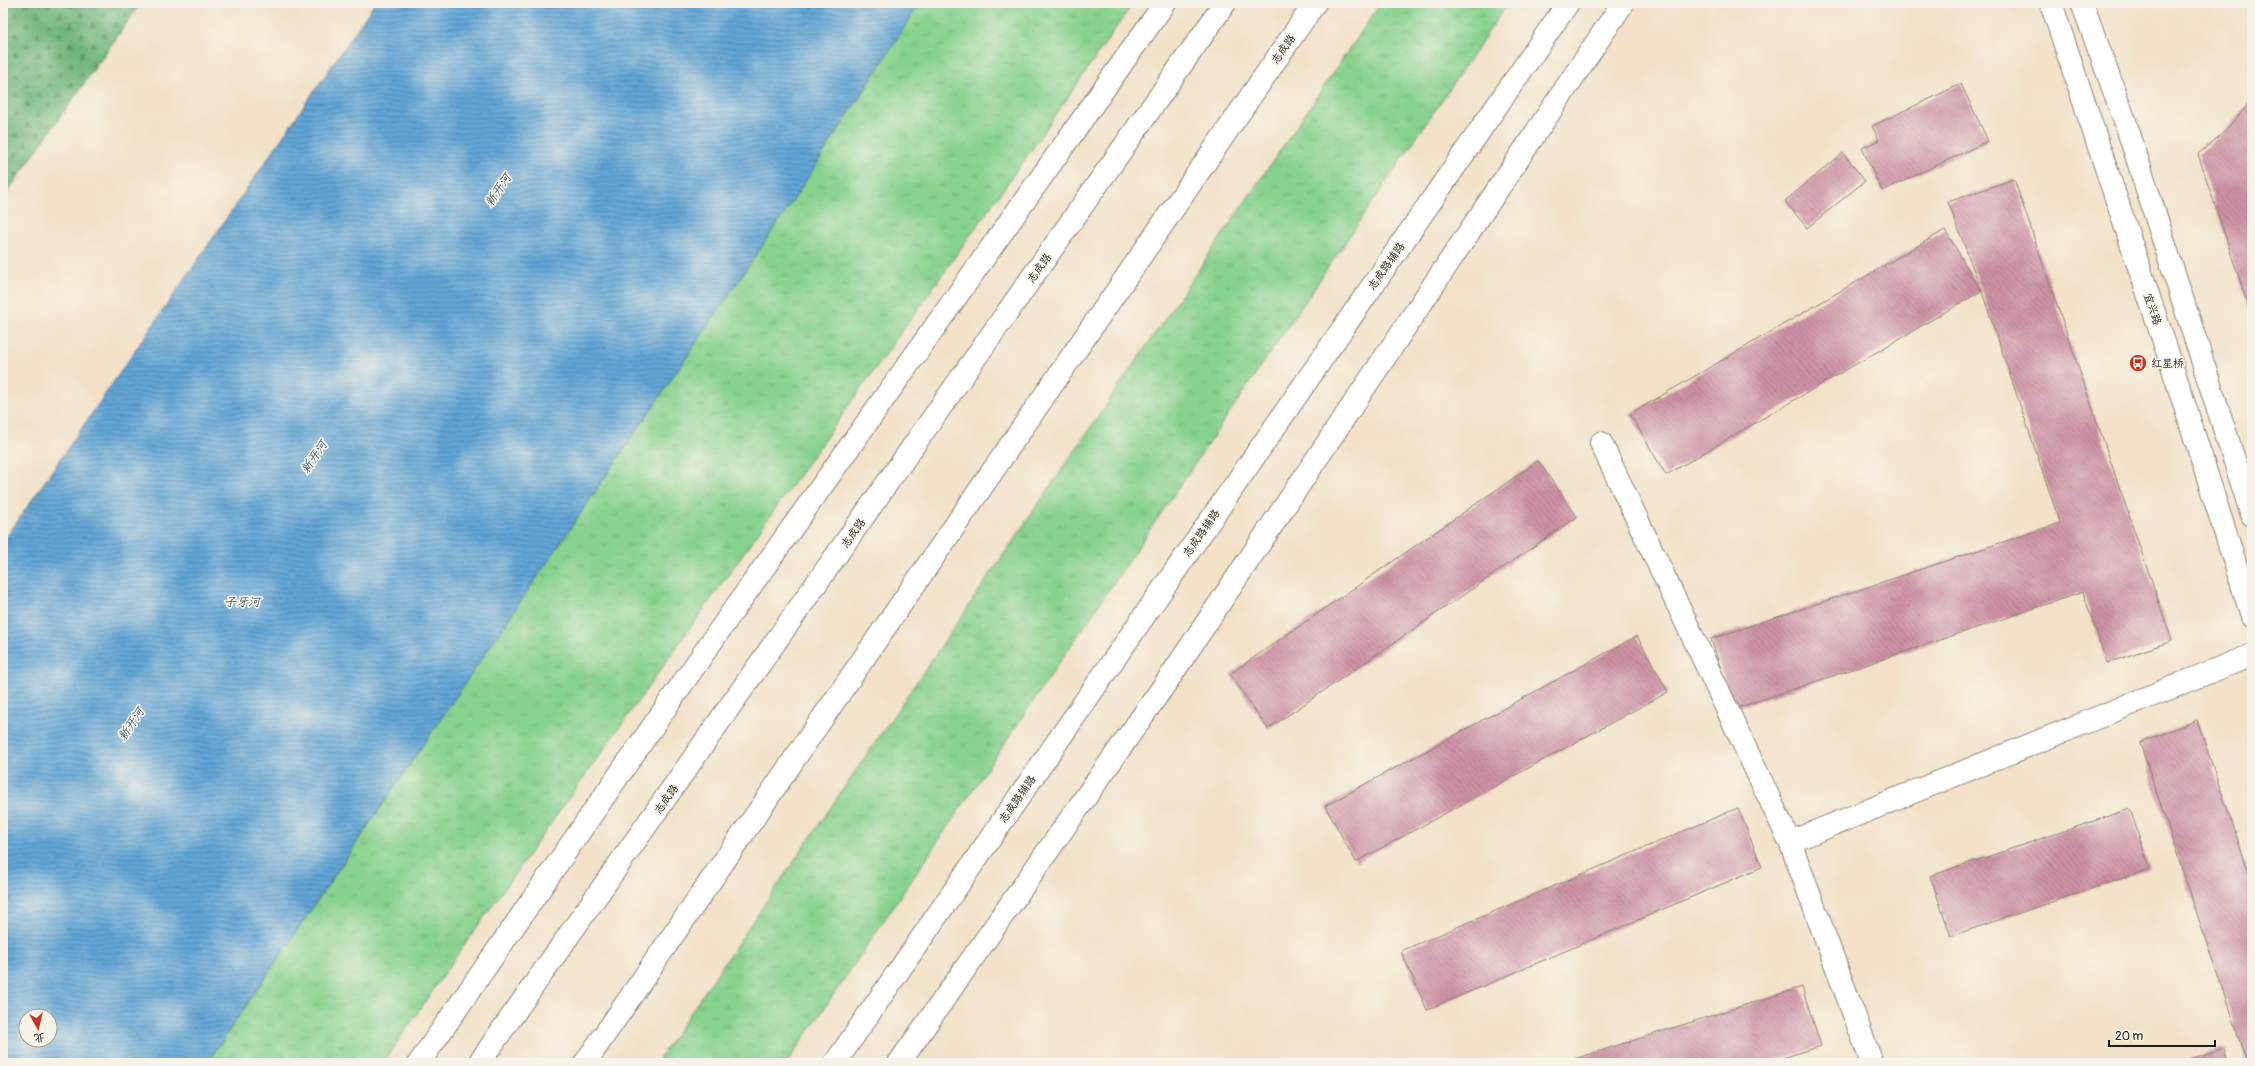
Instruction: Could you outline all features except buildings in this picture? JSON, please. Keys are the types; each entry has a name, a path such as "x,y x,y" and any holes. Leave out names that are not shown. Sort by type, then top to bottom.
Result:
{"main road":[{"path":"419,1063 728,618 1165,3"},
{"name":"志成路","path":"479,1063 1225,3"},
{"name":"志成路","path":"585,1063 1314,3"},
{"name":"志成路辅路","path":"835,1063 1568,3"},
{"path":"899,1063 1170,677 1623,3"},
{"name":"宜兴路","path":"2051,3 2174,373 2252,616"},
{"path":"2082,3 2125,121 2252,515"},
{"path":"1601,443 1790,842 1872,1063"},
{"path":"1790,842 2252,655"}],"green space":[{"path":"3,3 141,3 3,198"},
{"path":"920,3 1133,3 1034,146 452,962 383,1063 207,1063 794,199"},
{"path":"1381,3 1508,3 787,1063 656,1063"}],"water":[{"name":"子牙河","path":"375,3 920,3 794,199 207,1063 3,1063 3,542"}],"place":[{"name":"红星桥","path":"2138,363"}],"water label":[{"name":"新开河","path":"498,190"},
{"name":"新开河","path":"314,457"},
{"name":"新开河","path":"131,724"}]}
